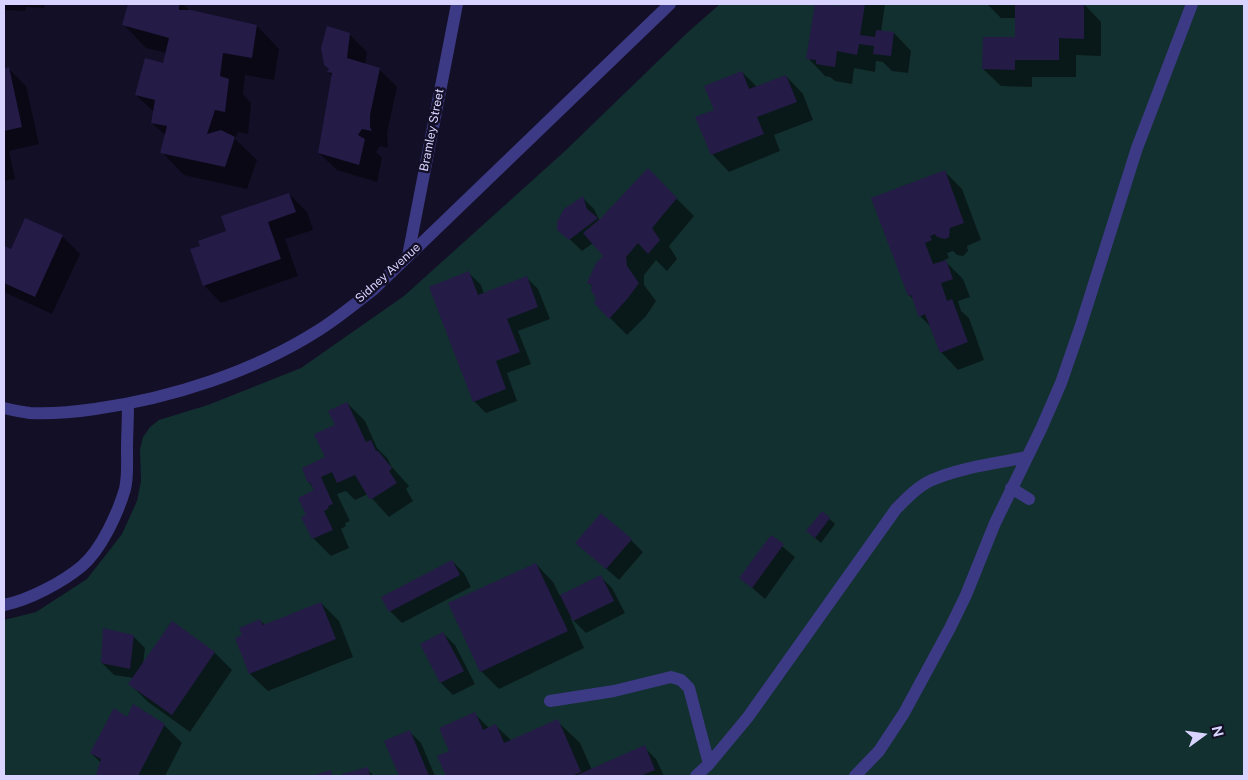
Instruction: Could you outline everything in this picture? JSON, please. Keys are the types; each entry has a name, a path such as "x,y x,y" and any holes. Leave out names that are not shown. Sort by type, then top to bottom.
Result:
{"street":[{"name":"Bramley Street","path":"408,256 457,4"},
{"name":"Sidney Avenue","path":"4,408 30,413 51,413 128,404 219,378 282,351 320,330 366,295 408,256 670,4"},
{"path":"855,776 878,752 922,682 966,595 995,523 1061,383 1137,148 1192,4"},
{"path":"4,605 41,592 82,566 98,548 109,529 125,489 128,465 128,404"},
{"path":"696,776 709,764 748,716 896,509 912,493 931,480 961,470 1026,457"},
{"path":"1011,488 1029,499"},
{"path":"550,701 614,691 671,677 681,680 689,688 709,764"}],"green space":[{"path":"720,4 1244,4 1244,776 4,776 4,620 36,612 87,579 122,534 137,501 141,481 140,449 143,437 150,427 159,420 208,405 301,368 404,296 565,151 687,33"}],"building":[{"path":"128,4 179,4 179,10 191,10 257,25 252,58 223,53 220,76 229,79 225,112 215,110 207,134 221,130 235,137 225,167 160,153 167,126 151,123 155,100 135,95 145,58 163,63 169,38 122,25"},
{"path":"815,4 841,6 841,4 865,4 860,35 875,37 876,30 894,32 891,56 873,54 874,46 859,44 857,55 837,51 835,67 816,64 816,60 806,59"},
{"path":"1015,4 1084,4 1084,39 1059,38 1059,60 1015,60 1015,70 982,69 983,37 1015,37"},
{"path":"327,26 350,33 347,58 380,68 370,115 372,131 362,129 358,135 365,139 359,165 318,153 332,73 327,72 329,69 324,65 321,48"},
{"path":"9,67 22,127 4,131 4,69"},
{"path":"742,71 749,89 786,75 797,102 757,117 764,134 711,155 695,117 714,110 704,86"},
{"path":"648,168 677,198 652,228 660,240 648,254 638,243 626,257 627,266 639,283 609,319 594,303 596,299 591,290 592,285 587,283 596,263 603,256 583,233 600,219"},
{"path":"945,170 964,223 950,228 949,237 945,239 937,237 935,234 930,236 932,240 925,243 933,264 946,260 953,279 941,283 947,301 952,299 968,342 940,353 925,314 919,317 911,295 908,296 871,198"},
{"path":"289,193 296,212 268,222 281,259 203,286 190,249 200,246 198,241 226,231 221,216"},
{"path":"583,196 587,209 598,218 569,240 557,230 557,222 564,209"},
{"path":"25,218 63,235 35,297 4,283 4,246 11,249"},
{"path":"469,271 478,295 527,276 538,307 507,319 520,352 496,361 506,389 473,402 429,287"},
{"path":"347,402 366,442 371,440 376,451 392,468 389,471 397,483 370,500 355,475 337,483 332,472 321,477 333,504 324,511 333,530 312,539 301,517 306,515 298,498 314,490 310,482 308,483 302,468 325,457 314,434 335,425 328,411"},
{"path":"822,511 830,518 815,538 806,531"},
{"path":"601,513 632,539 606,569 575,543"},
{"path":"771,535 784,544 752,588 739,578"},
{"path":"452,560 460,575 389,612 381,597"},
{"path":"536,563 568,631 480,672 448,603"},
{"path":"601,575 614,601 573,621 560,595"},
{"path":"321,602 336,639 249,674 235,638 242,635 239,628 260,619 263,625"},
{"path":"172,621 215,652 172,715 128,684"},
{"path":"103,628 134,635 130,669 101,663"},
{"path":"443,632 464,671 440,683 420,644"},
{"path":"133,704 165,724 138,776 100,776 96,774 101,759 90,753 114,708 127,717"},
{"path":"475,712 483,730 496,724 504,743 558,719 581,772 571,776 446,776 437,756 449,751 439,728"},
{"path":"410,730 429,776 399,776 384,741"},
{"path":"645,745 655,770 640,776 575,776"},
{"path":"368,767 370,776 343,776 342,774"},
{"path":"331,770 332,776 310,776"}]}
